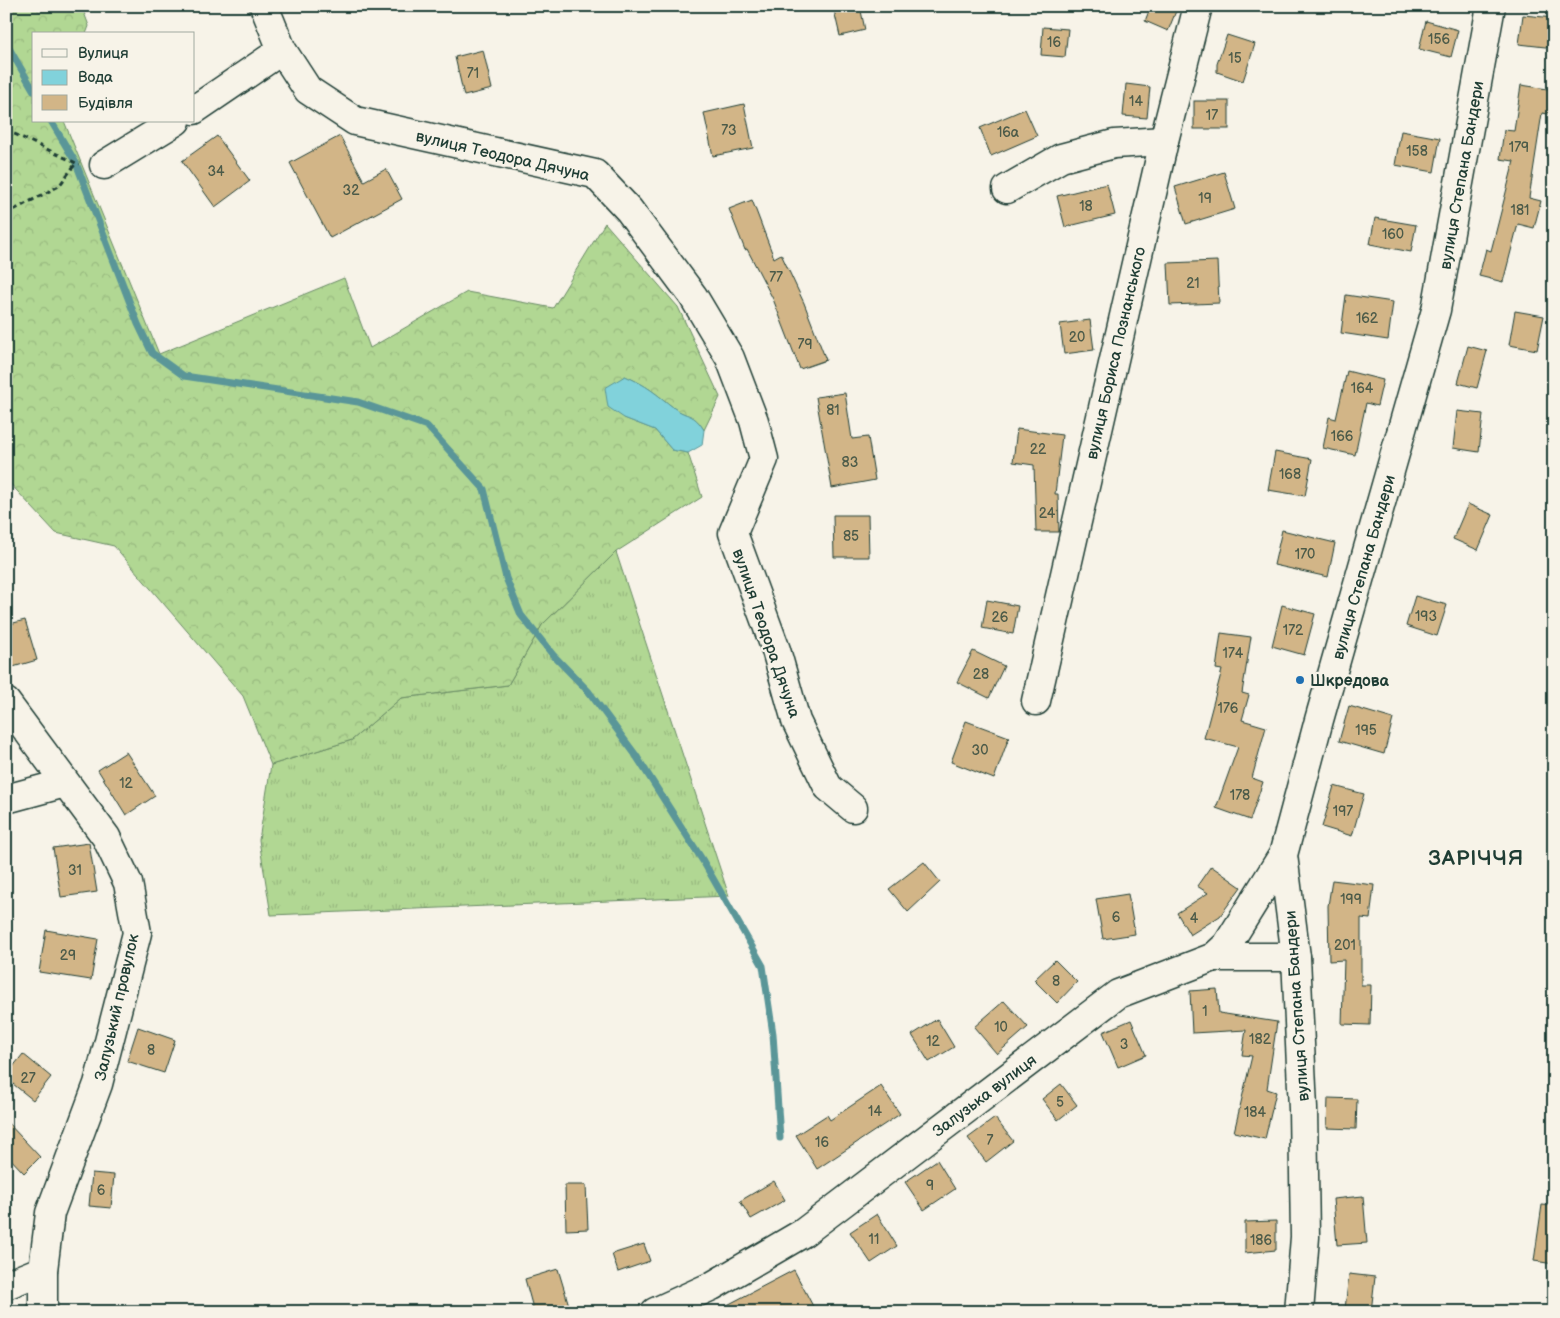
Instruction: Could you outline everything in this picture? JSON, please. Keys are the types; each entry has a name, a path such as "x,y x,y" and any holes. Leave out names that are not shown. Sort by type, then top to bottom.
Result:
{"street":[{"name":"вулиця Теодора Дячуна","path":"264,6 282,50 308,90 355,122 595,174 629,210 693,296 730,358 754,421 764,459 733,533 776,650 796,721 828,787 853,808"},
{"name":"вулиця Бориса Познанського","path":"1036,700 1164,141 1198,6"},
{"name":"вулиця Степана Бандери","path":"1299,1312 1305,1237 1303,1109 1296,957 1283,855 1319,720 1436,310 1491,6"},
{"path":"195,109 282,50"},
{"path":"104,165 174,122"},
{"path":"1007,190 1061,158 1114,144 1164,141"},
{"name":"Залузький провулок","path":"6,702 110,845 128,883 137,933 98,1084 50,1213 43,1270 43,1312"},
{"path":"6,799 65,783"},
{"name":"Залузька вулиця","path":"655,1312 712,1286 803,1233 1118,994 1214,957 1227,946 1283,855"},
{"path":"1214,957 1296,957"},
{"path":"6,1285 43,1270"}],"path":[{"path":"6,130 76,163 104,165"},
{"path":"6,214 58,186 76,163"}],"green space":[{"path":"6,6 38,6 38,11 82,7 89,26 87,32 32,32 32,122 64,122 159,354 344,278 370,348 467,292 553,308 605,223 678,307 720,397 704,430 697,420 674,408 646,387 625,376 624,418 655,430 672,450 688,453 702,497 616,552 542,625 508,685 401,698 352,740 271,765 243,696 114,546 56,533 6,479"},
{"path":"616,552 729,896 271,915 259,840 271,765 352,740 401,698 508,685 542,625"}],"water":[{"path":"625,376 646,387 674,408 697,420 704,430 702,445 688,453 672,450 655,430 624,418 608,407 605,388"}],"building":[{"path":"833,6 860,6 865,30 840,36"},
{"path":"1151,6 1178,6 1168,31 1145,21"},
{"path":"1523,15 1554,18 1554,48 1519,44"},
{"path":"1426,21 1458,30 1451,57 1419,49"},
{"path":"1043,27 1068,29 1065,57 1041,55"},
{"path":"1227,35 1255,44 1243,81 1217,72 1217,64"},
{"path":"483,50 492,89 464,96 455,57"},
{"path":"1126,84 1150,87 1147,118 1123,116"},
{"path":"1521,85 1554,90 1554,115 1542,113 1529,198 1541,201 1534,228 1518,224 1503,282 1479,276 1486,249 1491,251 1514,161 1500,159 1504,130 1514,131"},
{"path":"1194,101 1229,101 1229,129 1194,129"},
{"path":"744,104 753,148 713,156 704,113"},
{"path":"1025,109 1037,136 991,156 980,128"},
{"path":"1401,131 1440,138 1434,172 1395,165"},
{"path":"217,136 250,181 215,207 182,161"},
{"path":"340,136 364,181 386,169 402,199 330,238 290,163"},
{"path":"1224,172 1235,209 1186,224 1175,187"},
{"path":"1107,184 1115,215 1065,227 1057,196"},
{"path":"752,200 774,258 781,254 804,303 826,360 800,369 773,299 747,249 745,250 729,209"},
{"path":"1375,218 1416,225 1411,252 1370,244"},
{"path":"1217,261 1219,303 1170,305 1168,263"},
{"path":"1346,295 1393,302 1388,340 1341,333"},
{"path":"1515,311 1544,316 1537,350 1509,345"},
{"path":"1090,320 1094,350 1064,354 1060,324"},
{"path":"1468,346 1487,351 1477,388 1458,383"},
{"path":"1347,371 1383,380 1377,406 1366,403 1355,455 1323,448 1329,417 1336,419"},
{"path":"845,393 852,439 868,437 875,480 832,488 816,397"},
{"path":"1457,411 1483,414 1479,452 1453,448"},
{"path":"1017,429 1062,435 1055,494 1058,494 1059,532 1036,532 1034,465 1013,462"},
{"path":"1275,452 1312,459 1305,496 1268,490"},
{"path":"1468,504 1493,515 1478,550 1453,539"},
{"path":"833,515 868,515 869,557 834,557"},
{"path":"1282,530 1335,543 1328,577 1274,565"},
{"path":"1415,596 1447,605 1437,636 1406,626"},
{"path":"987,600 1018,606 1013,634 982,628"},
{"path":"1282,605 1315,614 1304,655 1272,646"},
{"path":"25,620 37,660 6,669 6,625"},
{"path":"1221,633 1251,637 1242,693 1249,695 1242,720 1266,727 1252,778 1263,782 1250,820 1216,808 1238,747 1204,738 1222,670 1216,669"},
{"path":"973,651 1004,666 989,698 957,682"},
{"path":"1349,706 1393,719 1384,754 1339,741"},
{"path":"966,721 1009,737 994,779 951,762"},
{"path":"126,752 155,796 126,815 98,770"},
{"path":"1334,786 1364,794 1352,836 1322,827"},
{"path":"89,843 97,892 61,897 53,848"},
{"path":"924,862 940,882 908,912 889,889"},
{"path":"1211,866 1241,887 1220,916 1190,935 1177,913 1208,893 1197,886"},
{"path":"1332,880 1374,885 1370,919 1361,918 1361,985 1371,985 1370,1025 1342,1024 1344,960 1329,961 1328,906"},
{"path":"1128,894 1135,934 1103,939 1096,899"},
{"path":"46,930 98,939 91,980 39,972"},
{"path":"1055,960 1077,982 1057,1003 1034,980"},
{"path":"1217,989 1219,1013 1277,1022 1267,1089 1276,1092 1265,1139 1234,1132 1252,1056 1242,1055 1246,1030 1192,1033 1190,991"},
{"path":"1004,1001 1028,1027 997,1054 974,1027"},
{"path":"937,1019 954,1047 929,1062 912,1035"},
{"path":"1131,1020 1146,1055 1118,1067 1103,1032"},
{"path":"138,1027 175,1040 164,1073 127,1061"},
{"path":"23,1054 51,1077 33,1100 8,1080 8,1073"},
{"path":"1061,1084 1077,1105 1058,1120 1042,1099"},
{"path":"881,1086 900,1114 817,1169 796,1135 827,1115 830,1120"},
{"path":"1328,1098 1357,1099 1356,1129 1327,1128"},
{"path":"995,1118 1013,1141 986,1162 968,1138"},
{"path":"6,1121 40,1157 24,1173 6,1154"},
{"path":"937,1160 955,1189 924,1210 905,1182"},
{"path":"92,1173 114,1175 111,1208 89,1206"},
{"path":"774,1181 785,1200 751,1219 740,1201"},
{"path":"565,1185 586,1185 588,1229 566,1230"},
{"path":"1363,1196 1367,1243 1337,1245 1333,1199"},
{"path":"1542,1205 1554,1206 1554,1264 1534,1261"},
{"path":"877,1214 897,1246 871,1263 850,1232"},
{"path":"1276,1221 1276,1250 1245,1253 1245,1222"},
{"path":"644,1244 650,1261 618,1272 612,1254"},
{"path":"558,1269 571,1312 534,1312 525,1279"},
{"path":"794,1270 816,1312 714,1312"},
{"path":"1349,1274 1375,1277 1371,1312 1345,1309"}],"waterway":[{"path":"6,43 32,88"},
{"path":"52,122 76,163 138,324 152,353 184,376 358,402 427,426 484,489 506,578 521,615 553,655 589,692 635,754 703,861 763,966 773,1034 780,1138"}],"place":[{"name":"Шкредова","path":"1300,680"}],"district":[{"name":"ЗАРІЧЧЯ","path":"1476,858"}]}
